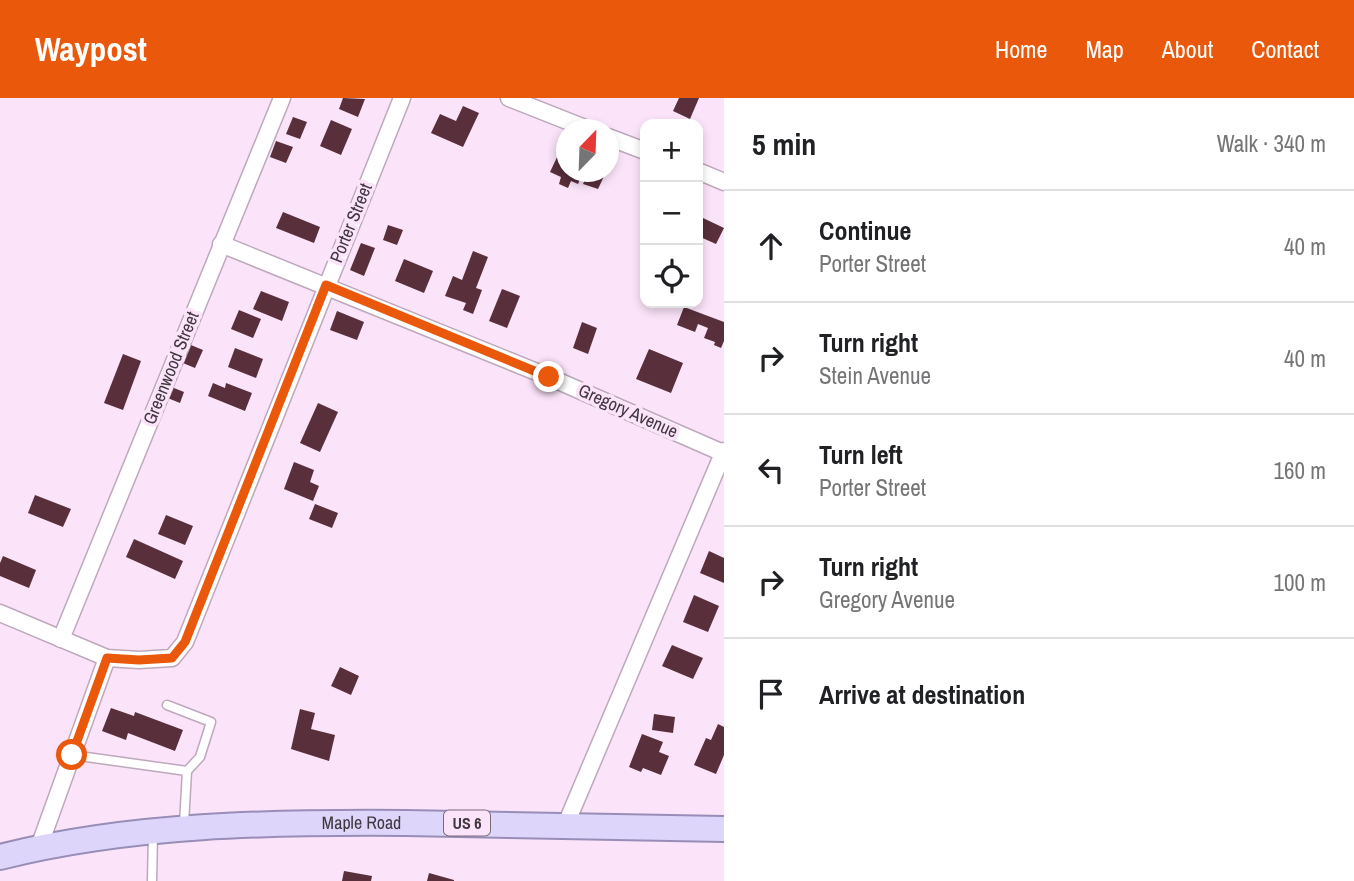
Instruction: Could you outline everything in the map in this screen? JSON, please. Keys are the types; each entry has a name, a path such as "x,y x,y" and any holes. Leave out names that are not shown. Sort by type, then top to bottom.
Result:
{"main road":[{"name":"Maple Road","path":"0,857 39,847 184,827 336,822 566,824 724,829"}],"street":[{"name":"Greenwood Street","path":"61,639 282,98"},
{"name":"Porter Street","path":"107,658 172,658 185,642 402,98"},
{"path":"509,98 562,119"},
{"path":"619,141 640,149"},
{"path":"703,174 724,182"},
{"name":"Gregory Avenue","path":"221,244 549,377 724,452"},
{"path":"566,824 724,452"},
{"path":"0,613 107,658 39,847"}],"lane":[{"path":"167,705 211,722 200,757 187,771 184,827"},
{"path":"72,755 187,771"},
{"path":"152,881 154,832"}],"building":[{"path":"343,98 365,99 358,117 339,109"},
{"path":"679,98 699,98 690,119 673,111"},
{"path":"463,106 479,113 463,147 431,133 440,114 456,121"},
{"path":"293,117 307,122 300,139 286,134"},
{"path":"331,120 352,129 341,155 320,146"},
{"path":"276,141 293,147 286,163 270,157"},
{"path":"556,159 556,175 550,172"},
{"path":"560,182 571,182 568,188"},
{"path":"584,182 601,182 598,189 583,184"},
{"path":"283,212 320,227 314,243 276,228"},
{"path":"703,218 724,228 716,244 703,238"},
{"path":"388,225 403,230 397,245 383,240"},
{"path":"361,243 375,248 364,276 350,270"},
{"path":"473,251 488,257 476,288 482,290 473,314 463,310 466,303 445,296 453,276 462,280"},
{"path":"404,259 433,271 424,293 395,281"},
{"path":"502,289 520,296 507,328 489,321"},
{"path":"261,291 289,302 282,321 253,309"},
{"path":"684,308 724,322 724,341 721,348 714,345 715,342 704,338 708,328 698,324 695,332 677,325"},
{"path":"239,310 261,319 253,338 231,329"},
{"path":"337,311 364,322 357,340 330,330"},
{"path":"582,322 597,328 588,354 573,348"},
{"path":"186,343 203,350 195,368 178,361"},
{"path":"235,348 263,359 256,378 228,367"},
{"path":"649,349 683,363 671,393 636,379"},
{"path":"123,354 141,361 123,410 104,403"},
{"path":"213,383 225,388 226,383 252,393 245,411 208,396"},
{"path":"169,386 184,392 180,403 165,397"},
{"path":"318,403 338,412 320,452 300,443"},
{"path":"294,462 314,470 310,482 319,486 313,501 284,489"},
{"path":"35,495 71,509 63,527 28,513"},
{"path":"315,504 338,513 332,528 309,519"},
{"path":"166,515 193,526 185,545 158,534"},
{"path":"134,539 183,561 175,579 126,557"},
{"path":"709,551 724,558 724,583 700,573"},
{"path":"3,556 36,570 29,588 0,576"},
{"path":"694,595 719,606 708,632 683,622"},
{"path":"672,645 703,658 693,679 662,666"},
{"path":"340,667 359,676 351,695 331,686"},
{"path":"111,708 134,716 135,712 183,730 175,751 128,733 126,740 102,731"},
{"path":"300,709 315,713 311,729 335,735 329,761 291,749"},
{"path":"654,714 675,717 673,733 652,730"},
{"path":"718,724 724,727 724,755 716,774 694,765 706,738 711,740"},
{"path":"642,734 663,742 659,752 669,756 661,775 643,768 641,772 629,767"},
{"path":"344,871 372,876 371,881 342,881"},
{"path":"429,873 454,880 454,881 427,881"}],"route":[{"path":"72,755 107,658 172,658 185,642 326,285 549,377"}]}
